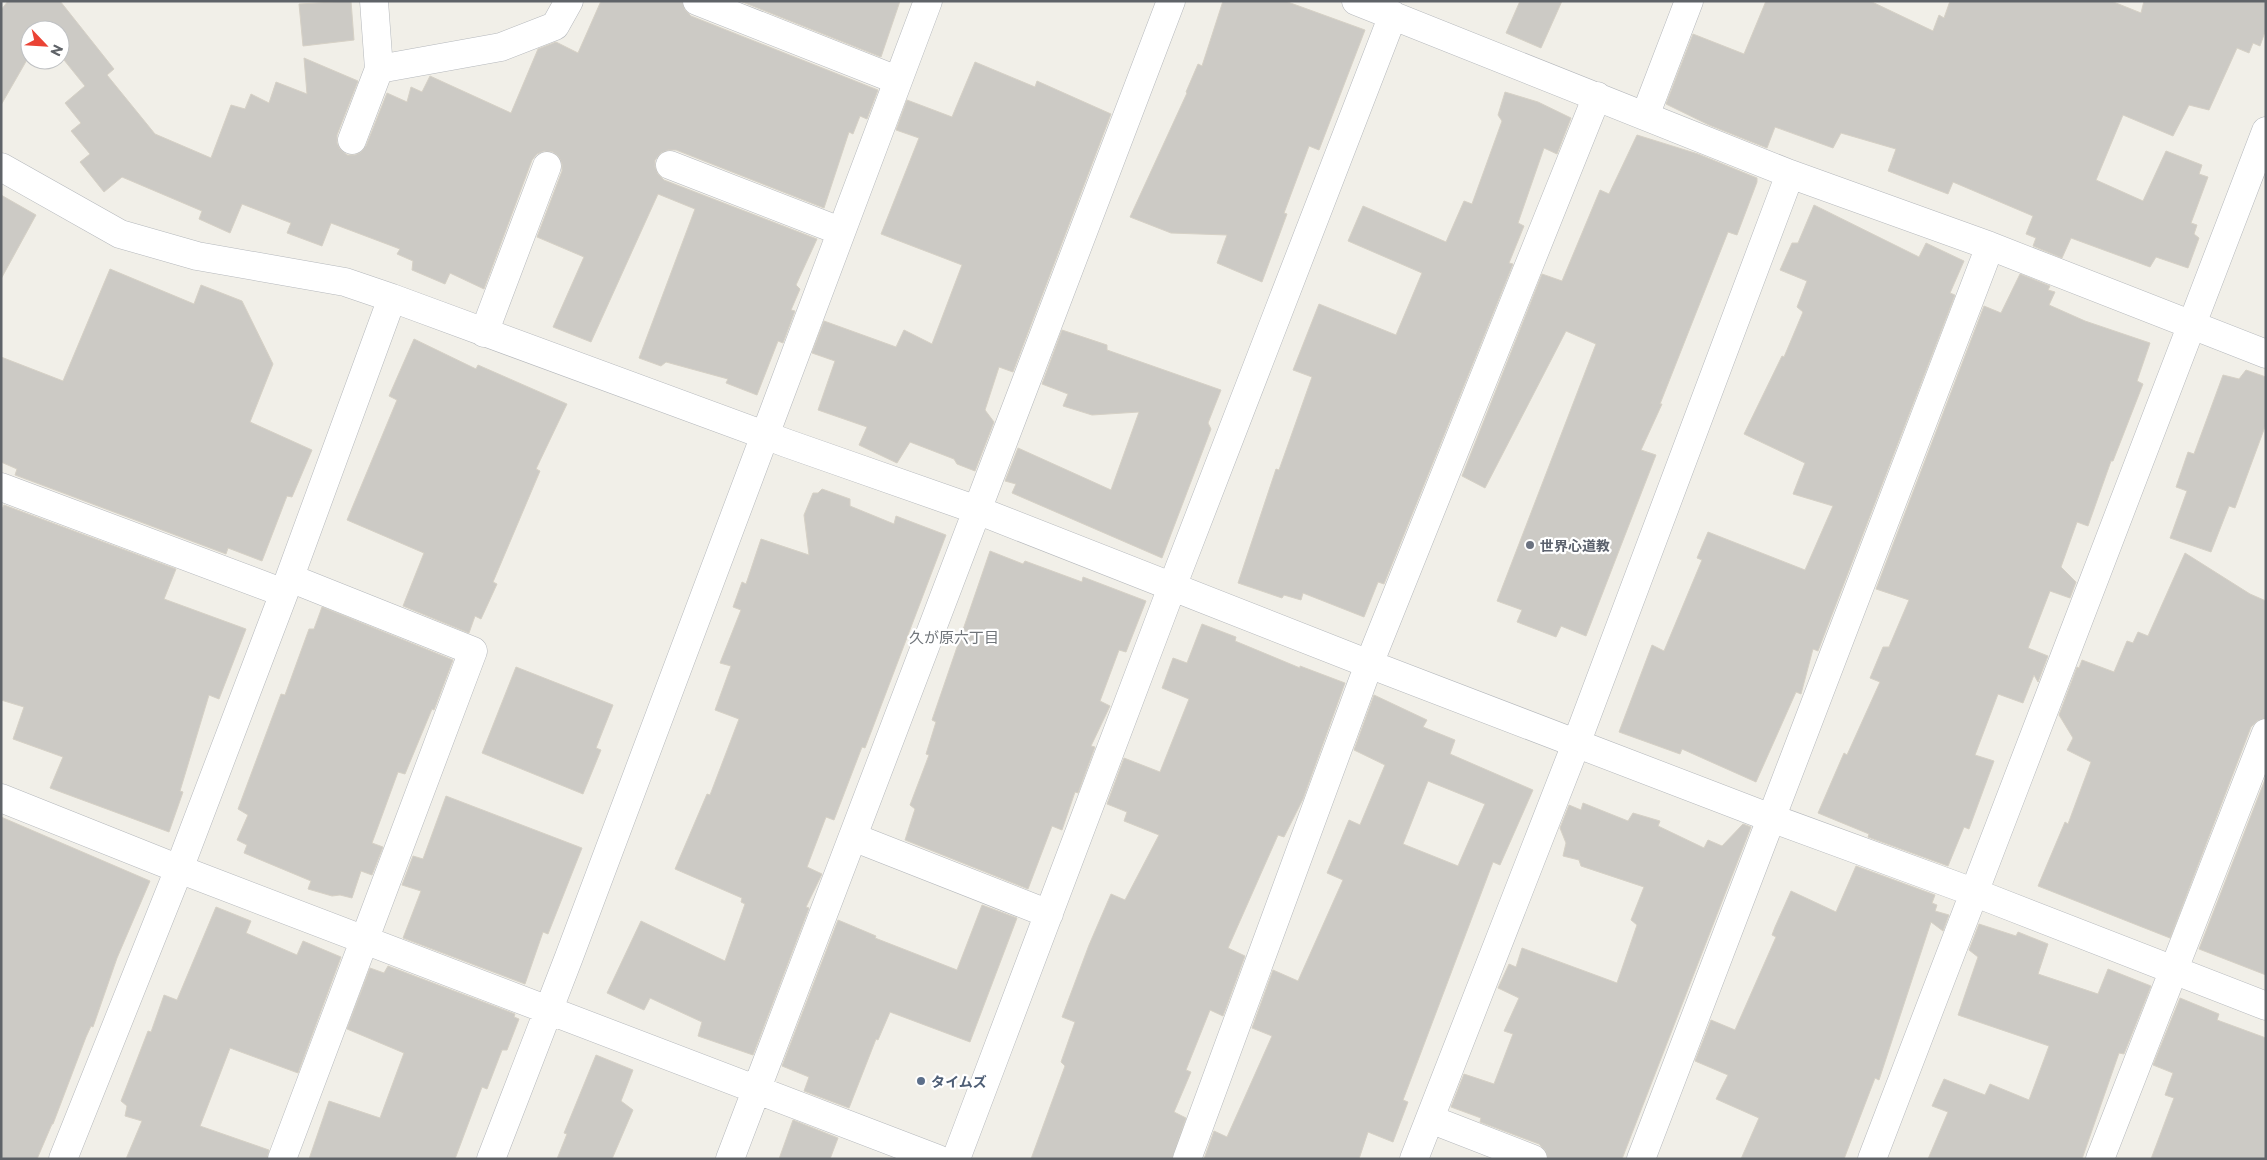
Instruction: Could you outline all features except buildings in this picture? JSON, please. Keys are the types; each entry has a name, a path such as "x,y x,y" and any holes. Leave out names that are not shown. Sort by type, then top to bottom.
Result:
{"street":[{"path":"352,140 379,69 374,1"},
{"path":"379,69 501,48 555,26 569,1"},
{"path":"697,1 897,80"},
{"path":"491,1159 549,1010 840,231 928,1"},
{"path":"730,1159 1171,1"},
{"path":"1356,1 1790,174 1990,246 2266,354"},
{"path":"1645,116 1689,1"},
{"path":"956,1159 1172,587 1393,15"},
{"path":"1187,1159 1369,664 1597,96"},
{"path":"1872,1159 2266,131"},
{"path":"484,333 548,166"},
{"path":"670,166 840,231"},
{"path":"1,167 120,234 197,256 345,282 392,298 765,435 977,510 1576,744 1973,892 2174,972 2266,1006"},
{"path":"1414,1159 1576,744 1790,174"},
{"path":"1641,1159 1990,246"},
{"path":"63,1159 179,868 287,586 392,298"},
{"path":"1,486 474,651 282,1159"},
{"path":"2100,1159 2266,733"},
{"path":"1,798 938,1159"},
{"path":"853,837 1049,914"},
{"path":"1430,1119 1533,1159"}],"place":[{"name":"世界心道教","path":"1530,545"},
{"name":"タイムズ","path":"921,1081"}],"district":[{"name":"久が原六丁目","path":"954,637"}]}
